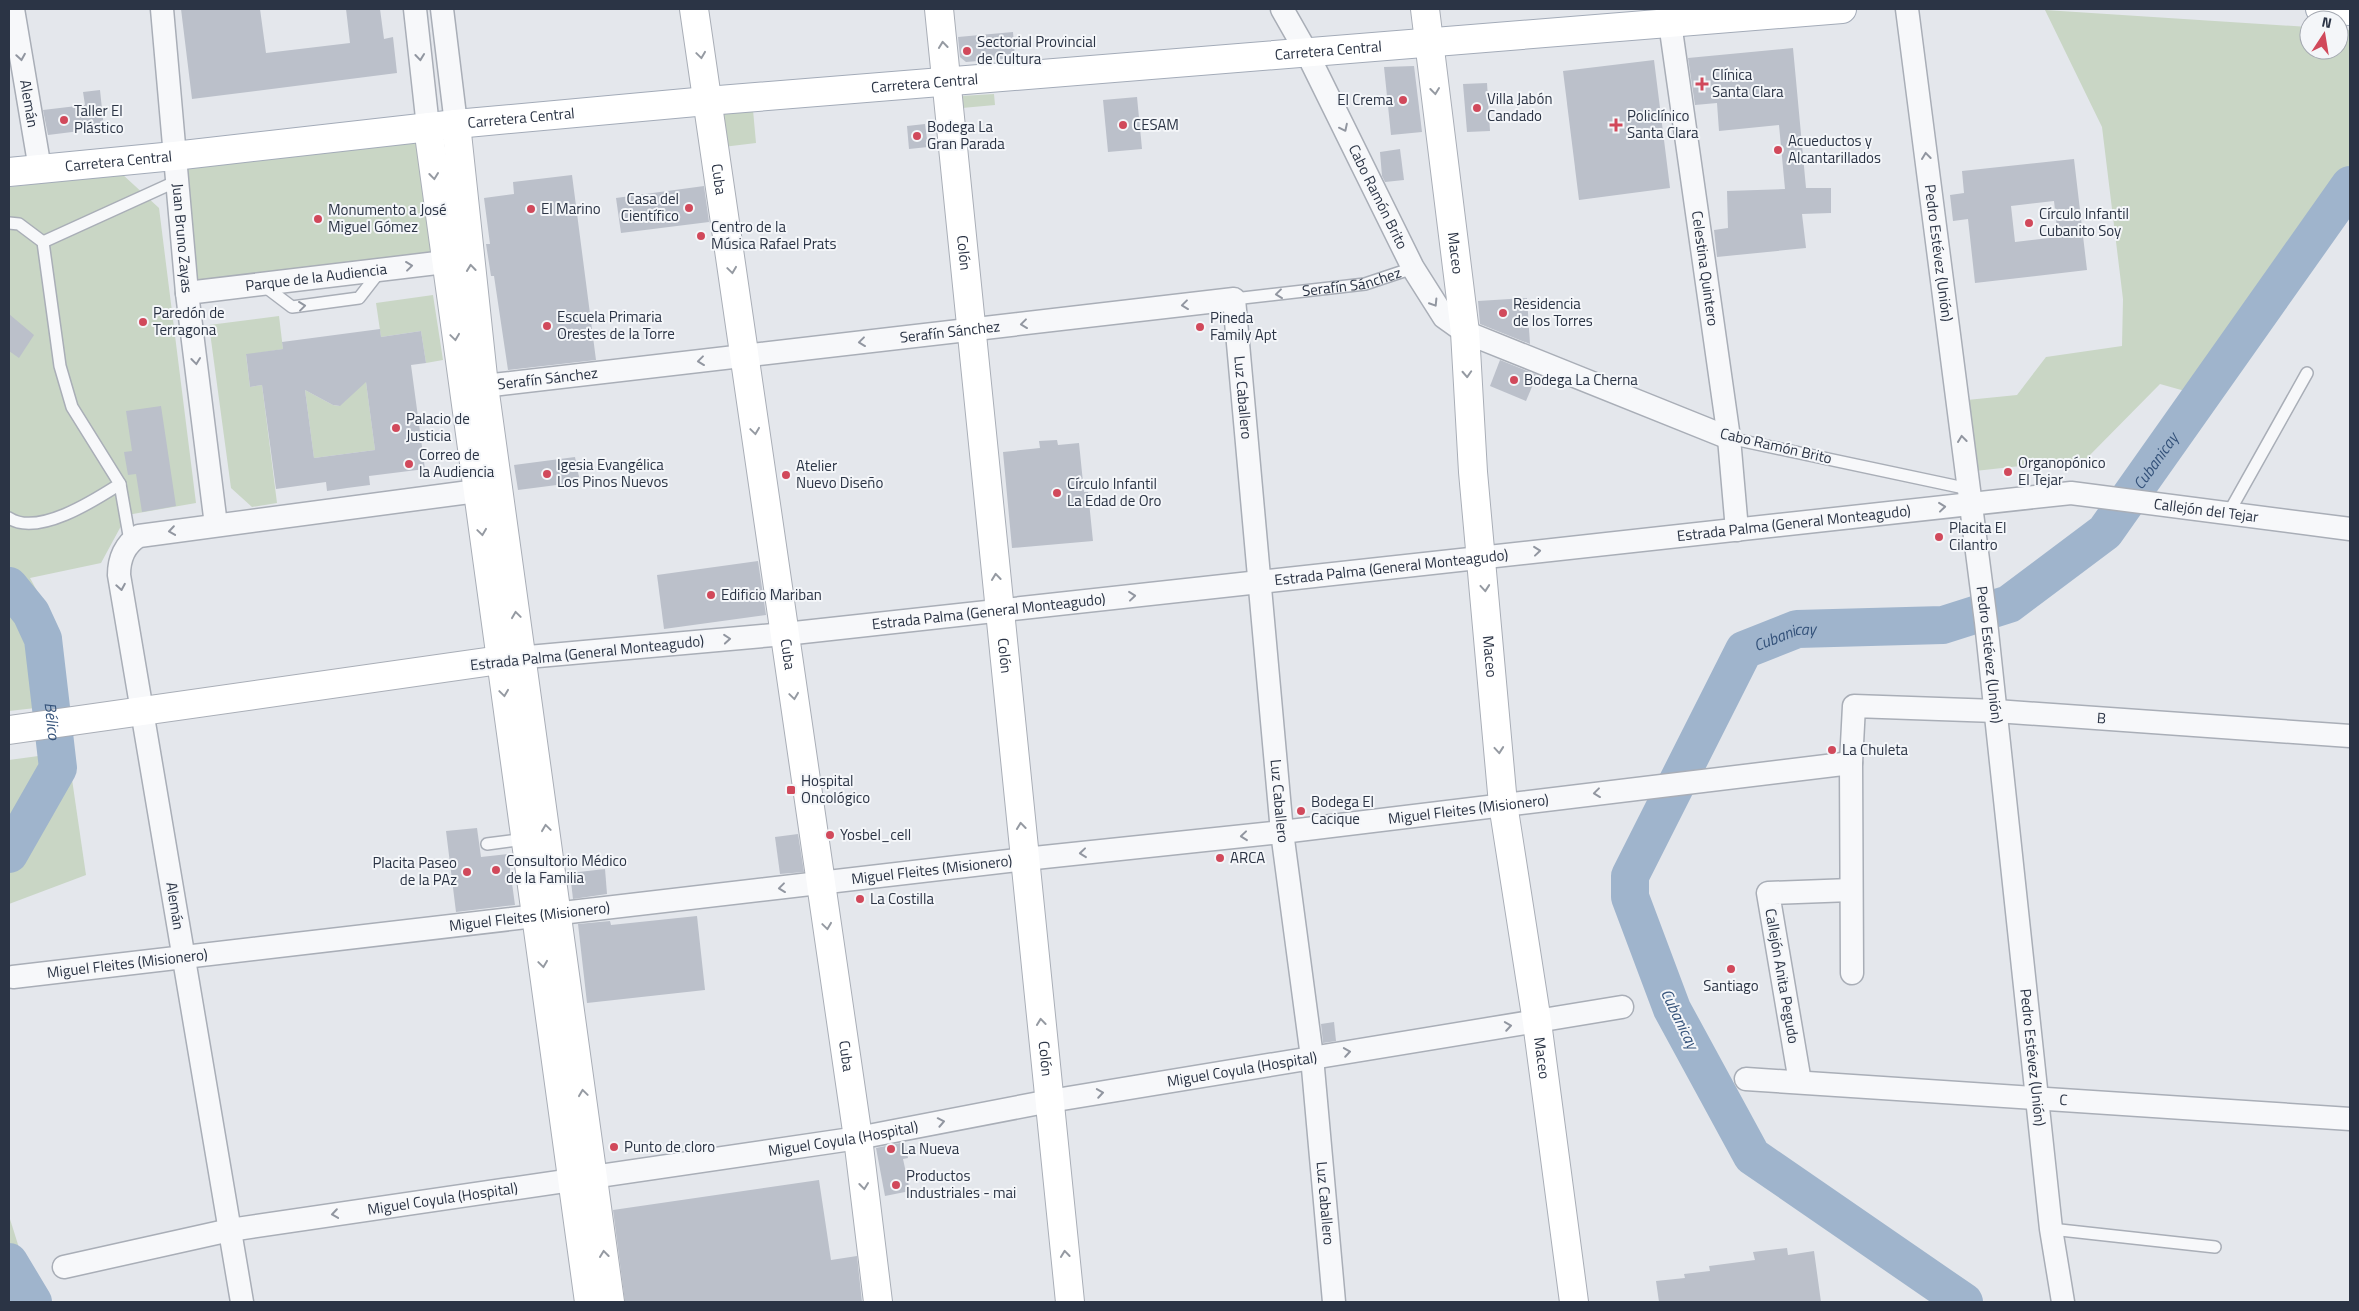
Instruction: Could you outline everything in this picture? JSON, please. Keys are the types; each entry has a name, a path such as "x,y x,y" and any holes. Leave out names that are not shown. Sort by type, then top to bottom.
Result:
{"main road":[{"name":"Cuba","path":"694,9 858,1138 878,1302"},
{"name":"Colón","path":"939,9 1070,1302"},
{"name":"Maceo","path":"1425,9 1465,332 1473,472 1503,804 1537,1022 1574,1302"},
{"name":"Carretera Central","path":"9,172 40,169 175,168 456,124 707,101 1307,53 1669,16 1842,9"},
{"path":"2320,9 2350,11"},
{"path":"456,124 484,386 525,839 547,915"},
{"path":"428,127 477,491 510,659 584,1177 610,1302"},
{"name":"Estrada Palma (General Monteagudo)","path":"9,730 510,659"},
{"path":"584,1177 589,1302"}],"street":[{"name":"Alemán","path":"13,9 40,169"},
{"name":"Juan Bruno Zayas","path":"162,9 187,293 216,525"},
{"path":"415,9 428,127"},
{"path":"442,9 456,124"},
{"name":"Cabo Ramón Brito","path":"1282,9 1307,53 1413,268 1444,317 1465,332 1729,438"},
{"name":"Pedro Estévez (Unión)","path":"1907,9 1986,622 2051,1229 2063,1302"},
{"name":"Celestina Quintero","path":"1669,16 1729,438 1737,530"},
{"name":"Parque de la Audiencia","path":"187,293 445,262"},
{"name":"Serafín Sánchez","path":"484,386 1234,299"},
{"name":"Luz Caballero","path":"1234,299 1258,583 1282,832 1312,1058 1334,1302"},
{"path":"130,541 139,536 477,491"},
{"name":"Callejón del Tejar","path":"1970,496 2072,493 2350,529"},
{"name":"Estrada Palma (General Monteagudo)","path":"510,659 785,634 1737,530 1970,496"},
{"name":"Alemán","path":"130,541 119,564 119,575 242,1302"},
{"name":"B","path":"1851,763 1854,706 1996,712 2350,736"},
{"path":"1851,763 1852,973"},
{"name":"Miguel Fleites (Misionero)","path":"13,977 1025,859 1282,832 1851,763"},
{"name":"Callejón Anita Pegudo","path":"1800,1082 1768,893 1851,890"},
{"name":"Miguel Coyula (Hospital)","path":"64,1267 230,1230 858,1138 1050,1101 1622,1007"},
{"name":"C","path":"1746,1079 2350,1118"}],"lane":[{"path":"43,242 175,168"},
{"path":"9,222 19,224 43,242 60,366 72,407 120,484 130,541"},
{"name":"Serafín Sánchez","path":"1234,299 1365,284 1413,268"},
{"path":"2228,514 2308,373"},
{"name":"Cabo Ramón Brito","path":"1729,438 1970,496"},
{"path":"9,518 15,523 28,525 79,510 120,484"},
{"path":"487,844 525,839"},
{"path":"2051,1229 2215,1247"}],"green space":[{"path":"2045,10 2299,26 2299,60 2349,60 2350,30 2350,172 2192,393 2160,384 2086,459 1975,471 1967,400 2017,395 2046,357 2122,346 2123,299 2102,127"},
{"path":"994,94 995,105 962,108 961,96"},
{"path":"753,110 756,143 723,147 719,113"},
{"path":"420,135 433,252 196,282 182,168"},
{"path":"122,174 159,208 196,503 127,515 101,563 30,578 62,637 62,705 9,711 9,187"},
{"path":"433,295 443,360 426,363 421,331 381,337 376,303"},
{"path":"279,316 283,349 246,355 250,387 262,385 277,503 252,507 231,488 209,325"},
{"path":"366,382 375,450 314,458 305,390 333,405 339,406 347,399 346,384"},
{"path":"68,752 86,875 9,904 9,760"},
{"path":"9,1216 21,1254 9,1257"}],"building":[{"path":"181,9 260,9 266,53 350,43 346,9 380,9 384,39 393,37 397,73 192,99"},
{"path":"1013,32 1015,58 966,62 960,57 958,37"},
{"path":"1793,48 1806,188 1831,188 1831,213 1802,214 1806,248 1717,257 1714,230 1728,228 1727,191 1785,189 1779,125 1719,131 1717,103 1695,105 1688,58"},
{"name":"Policlínico Santa Clara","path":"1654,60 1670,188 1579,200 1563,71"},
{"name":"El Crema","path":"1414,66 1422,132 1391,135 1384,67"},
{"name":"Villa Jabón Candado","path":"1487,83 1490,131 1467,132 1463,84"},
{"name":"Taller El Plástico","path":"100,90 104,128 48,135 43,110 85,105 83,92"},
{"name":"CESAM","path":"1137,97 1142,149 1108,152 1103,100"},
{"name":"Bodega La Gran Parada","path":"925,124 928,147 909,149 907,126"},
{"path":"1400,149 1404,180 1385,182 1382,176 1380,152"},
{"path":"2074,159 2087,270 1975,283 1968,219 1953,221 1950,195 1964,193 1962,171","holes":["2054,201 2058,237 2015,242 2011,206"]},
{"path":"572,175 596,360 508,370 494,276 491,276 486,244 490,244 484,198 514,194 513,182"},
{"name":"Casa del Científico","path":"704,186 709,222 621,233 616,198"},
{"name":"Residencia de los Torres","path":"1527,298 1530,344 1480,324 1478,301"},
{"path":"9,314 34,335 19,358 9,351"},
{"name":"Palacio de Justicia","path":"380,329 381,337 421,331 426,363 411,365 425,469 369,476 370,485 327,491 326,482 276,489 262,385 250,387 246,354 283,349 282,342","holes":["366,382 375,450 314,458 305,390 333,405 340,406"]},
{"name":"Bodega La Cherna","path":"1500,360 1537,375 1526,401 1490,386"},
{"path":"161,406 176,506 142,512 136,474 128,475 124,452 132,451 126,411"},
{"path":"1057,440 1058,445 1079,443 1084,492 1088,492 1093,541 1012,548 1003,452 1040,448 1039,441"},
{"name":"Igesia Evangélica Los Pinos Nuevos","path":"575,457 580,482 518,490 514,465"},
{"name":"Edificio Mariban","path":"758,561 766,615 664,629 657,575"},
{"path":"477,828 481,857 508,854 515,905 456,912 446,831"},
{"path":"798,834 804,872 780,874 775,837"},
{"path":"605,869 607,894 573,899 570,873"},
{"path":"697,916 705,990 587,1003 578,924 610,921 611,925"},
{"path":"1334,1022 1336,1041 1323,1043 1321,1024"},
{"path":"905,1142 908,1158 903,1159 910,1191 885,1196 876,1148"},
{"path":"819,1180 831,1260 857,1256 862,1302 625,1302 613,1210"},
{"path":"1787,1248 1788,1255 1814,1251 1821,1302 1659,1302 1656,1281 1685,1278 1684,1274 1710,1271 1709,1266 1755,1260 1753,1252"}],"waterway":[{"name":"Cubanicay","path":"1964,1302 1752,1156 1672,1009 1630,897 1630,876 1744,650 1797,629 1943,625 2009,604 2105,532 2350,185"},
{"name":"Bélico","path":"9,586 31,613 43,639 58,768 9,854"},
{"name":"Bélico","path":"9,1262 33,1302"}],"place":[{"name":"Sectorial Provincial de Cultura","path":"967,51"},
{"name":"Clínica Santa Clara","path":"1702,84"},
{"name":"El Crema","path":"1403,100"},
{"name":"Villa Jabón Candado","path":"1477,108"},
{"name":"Taller El Plástico","path":"64,120"},
{"name":"CESAM","path":"1123,125"},
{"name":"Policlínico Santa Clara","path":"1616,125"},
{"name":"Bodega La Gran Parada","path":"917,136"},
{"name":"Acueductos y Alcantarillados","path":"1778,150"},
{"name":"Casa del Científico","path":"689,208"},
{"name":"El Marino","path":"531,209"},
{"name":"Monumento a José Miguel Gómez","path":"318,219"},
{"name":"Círculo Infantil Cubanito Soy","path":"2029,223"},
{"name":"Centro de la Música Rafael Prats","path":"701,236"},
{"name":"Residencia de los Torres","path":"1503,313"},
{"name":"Paredón de Terragona","path":"143,322"},
{"name":"Escuela Primaria Orestes de la Torre","path":"547,326"},
{"name":"Pineda Family Apt","path":"1200,327"},
{"name":"Bodega La Cherna","path":"1514,380"},
{"name":"Palacio de Justicia","path":"396,428"},
{"name":"Correo de la Audiencia","path":"409,464"},
{"name":"Organopónico El Tejar","path":"2008,472"},
{"name":"Igesia Evangélica Los Pinos Nuevos","path":"547,474"},
{"name":"Atelier Nuevo Diseño","path":"786,475"},
{"name":"Círculo Infantil La Edad de Oro","path":"1057,493"},
{"name":"Placita El Cilantro","path":"1939,537"},
{"name":"Edificio Mariban","path":"711,595"},
{"name":"La Chuleta","path":"1832,750"},
{"name":"Hospital Oncológico","path":"791,790"},
{"name":"Bodega El Cacique","path":"1301,811"},
{"name":"Yosbel_cell","path":"830,835"},
{"name":"ARCA","path":"1220,858"},
{"name":"Consultorio Médico de la Familia","path":"496,870"},
{"name":"Placita Paseo de la PAz","path":"467,872"},
{"name":"La Costilla","path":"860,899"},
{"name":"Santiago","path":"1731,969"},
{"name":"Punto de cloro","path":"614,1147"},
{"name":"La Nueva","path":"891,1149"},
{"name":"Productos Industriales - mai","path":"896,1185"}]}
